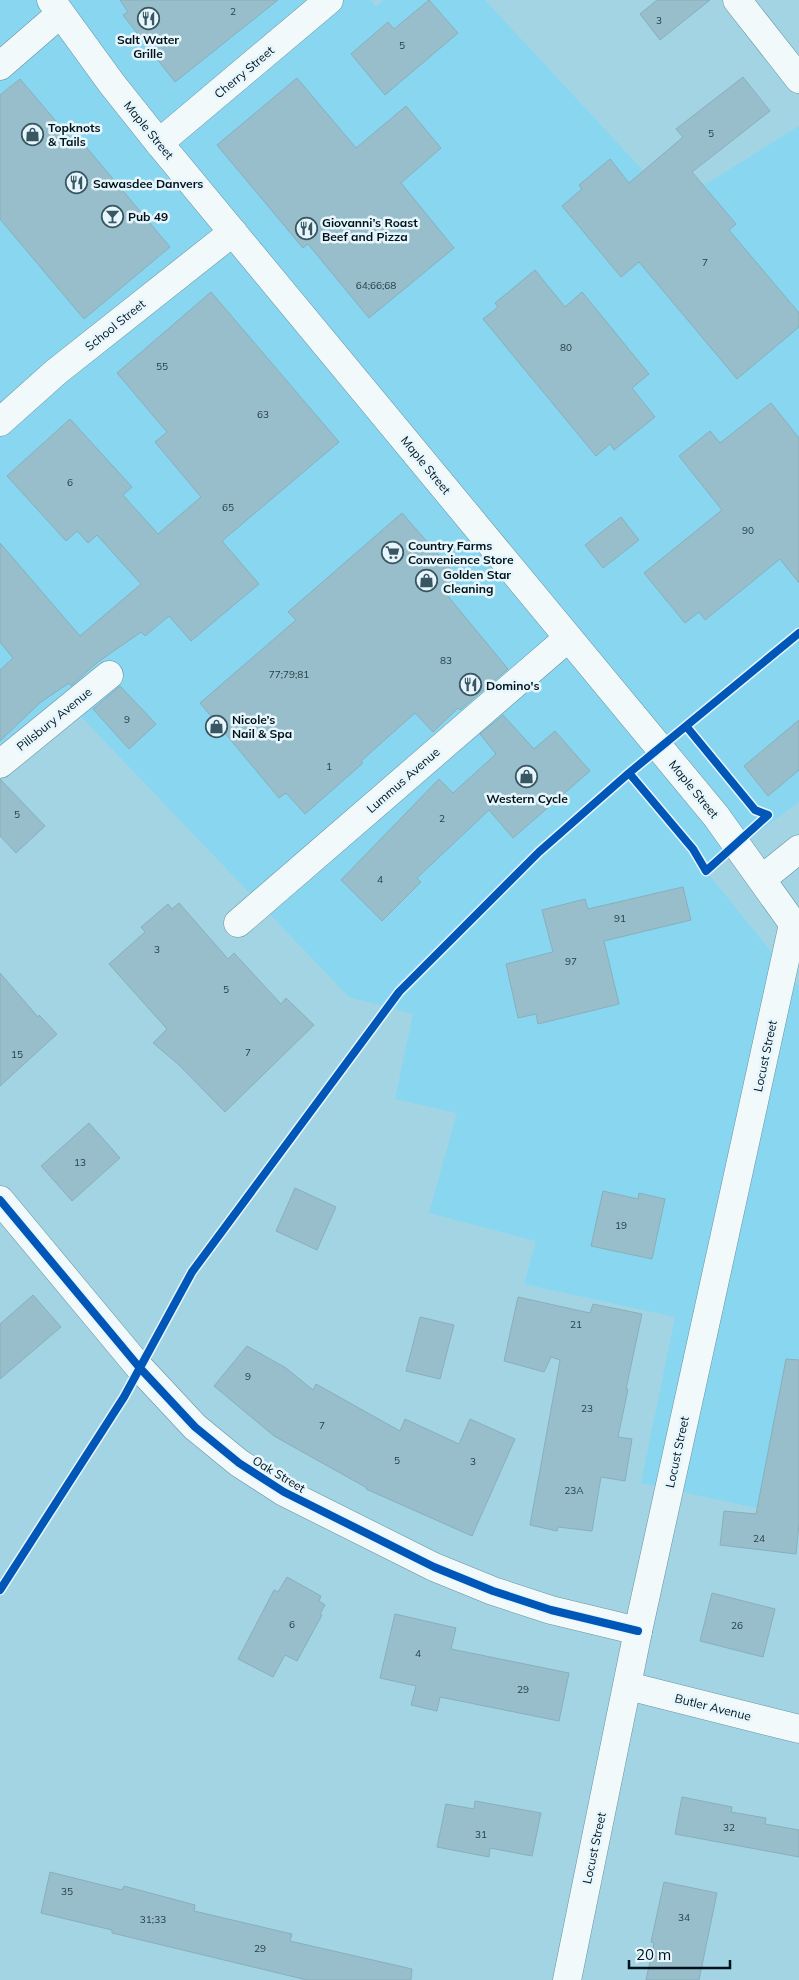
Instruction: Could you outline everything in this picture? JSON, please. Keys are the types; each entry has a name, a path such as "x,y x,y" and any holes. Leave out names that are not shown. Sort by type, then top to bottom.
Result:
{"main road":[{"name":"Cherry Street","path":"158,143 329,0"},
{"path":"737,0 799,79"},
{"name":"Maple Street","path":"55,7 158,143 716,816 796,928"},
{"path":"0,66 55,7"},
{"name":"School Street","path":"0,422 56,372 233,232"},
{"name":"Lummus Avenue","path":"238,923 568,638"},
{"name":"Pillsbury Avenue","path":"0,764 108,674"},
{"path":"762,879 799,849"},
{"name":"Locust Street","path":"567,1980 638,1631 796,928"},
{"name":"Oak Street","path":"0,1200 144,1373 195,1427 239,1463 284,1492 434,1568 493,1591 551,1610 638,1631"},
{"name":"Butler Avenue","path":"628,1686 799,1729"}],"shaded area":[{"path":"0,0 370,0 376,7 384,0 485,0 674,204 799,126 799,802 706,871 799,986 799,1517 641,1483 675,1317 524,1284 536,1241 429,1213 457,1113 395,1099 413,1014 349,997 71,706 0,764"}],"building":[{"path":"120,0 278,0 175,82 123,15 128,12"},
{"path":"429,0 458,33 385,95 351,54 388,22 394,29"},
{"path":"657,0 710,0 660,40 640,14"},
{"path":"743,77 770,111 692,172 736,224 729,230 799,313 799,327 737,379 639,262 621,277 562,206 582,189 579,185 610,159 629,183 683,137 676,129"},
{"path":"297,78 356,148 406,106 441,148 401,183 454,248 369,318 308,244 303,248 217,145"},
{"path":"20,79 72,140 77,136 170,247 84,319 0,219 0,95"},
{"path":"535,270 565,307 582,292 649,374 632,388 655,417 614,450 610,444 596,456 483,319 498,307 495,303"},
{"path":"211,292 339,442 222,541 259,584 191,641 169,616 145,636 141,632 98,662 71,686 69,683 41,702 0,741 0,670 13,658 0,642 0,543 80,636 141,584 97,535 88,543 77,531 66,541 7,476 70,419 132,487 123,495 158,534 201,497 155,442 167,432 117,373"},
{"path":"771,403 799,438 799,583 780,559 705,620 699,612 685,623 644,573 722,510 679,456 710,431 720,443"},
{"path":"402,513 457,576 442,589 508,669 460,710 458,708 433,732 415,713 361,761 363,763 305,814 286,793 279,798 200,703 296,620 288,612"},
{"path":"621,517 639,540 603,568 585,545"},
{"path":"120,686 156,724 129,749 93,709"},
{"path":"503,715 534,749 555,731 590,771 513,838 489,810 417,878 421,882 382,921 341,880 439,779 453,793 496,754 480,734"},
{"path":"799,720 799,770 768,796 744,766"},
{"path":"0,779 45,826 16,853 0,836"},
{"path":"683,887 691,920 604,941 619,1004 538,1024 536,1014 518,1018 506,964 553,952 542,910 585,899 588,909"},
{"path":"179,903 228,959 234,953 281,1004 286,998 314,1025 225,1112 178,1064 153,1043 167,1029 109,964 145,932 141,927 168,904 172,909"},
{"path":"0,973 38,1017 39,1015 57,1034 0,1086"},
{"path":"89,1123 120,1158 72,1201 41,1166"},
{"path":"295,1188 336,1207 317,1250 276,1231"},
{"path":"603,1191 638,1199 639,1193 665,1199 652,1259 591,1246"},
{"path":"33,1295 61,1327 0,1379 0,1324"},
{"path":"518,1297 590,1313 593,1304 642,1314 618,1437 632,1439 625,1481 601,1477 592,1531 558,1527 557,1531 530,1525 560,1360 551,1357 544,1372 504,1361"},
{"path":"420,1317 454,1325 440,1379 406,1371"},
{"path":"247,1346 286,1368 313,1390 316,1384 400,1431 405,1419 459,1444 470,1419 515,1439 472,1536 366,1489 274,1436 214,1386"},
{"path":"786,1359 799,1360 799,1523 796,1554 720,1545 724,1511 756,1514"},
{"path":"287,1577 321,1596 319,1601 325,1605 320,1614 322,1615 297,1661 285,1655 273,1677 238,1659 274,1590 278,1592"},
{"path":"712,1593 775,1609 763,1657 700,1641"},
{"path":"395,1614 456,1628 451,1649 569,1673 559,1721 440,1697 437,1711 411,1705 416,1686 380,1678"},
{"path":"682,1797 732,1807 731,1812 766,1818 765,1824 799,1830 799,1857 675,1834"},
{"path":"475,1801 541,1813 532,1856 490,1848 489,1857 437,1847 446,1804 474,1809"},
{"path":"50,1872 122,1890 124,1886 195,1905 194,1911 292,1934 290,1941 412,1969 411,1980 307,1980 112,1933 112,1930 41,1913"},
{"path":"664,1882 717,1893 699,1980 646,1980 654,1943 651,1942"}],"cycle path":[{"path":"0,1590 124,1397 192,1272 399,992 539,852 629,773 799,633"},
{"path":"629,773 693,849 706,871 768,815 755,810 686,726"},
{"path":"0,1200 139,1367 195,1427 239,1463 284,1492 434,1567 493,1591 551,1610 638,1631"}],"place":[{"name":"Salt Water Grille","path":"148,18"},
{"name":"Topknots & Tails","path":"32,134"},
{"name":"Sawasdee Danvers","path":"77,183"},
{"name":"Pub 49","path":"112,216"},
{"name":"Giovanni’s Roast Beef and Pizza","path":"306,229"},
{"name":"Country Farms Convenience Store","path":"392,552"},
{"name":"Golden Star Cleaning","path":"427,581"},
{"name":"Domino's","path":"470,685"},
{"name":"Nicole’s Nail & Spa","path":"216,726"},
{"name":"Western Cycle","path":"527,777"}]}
